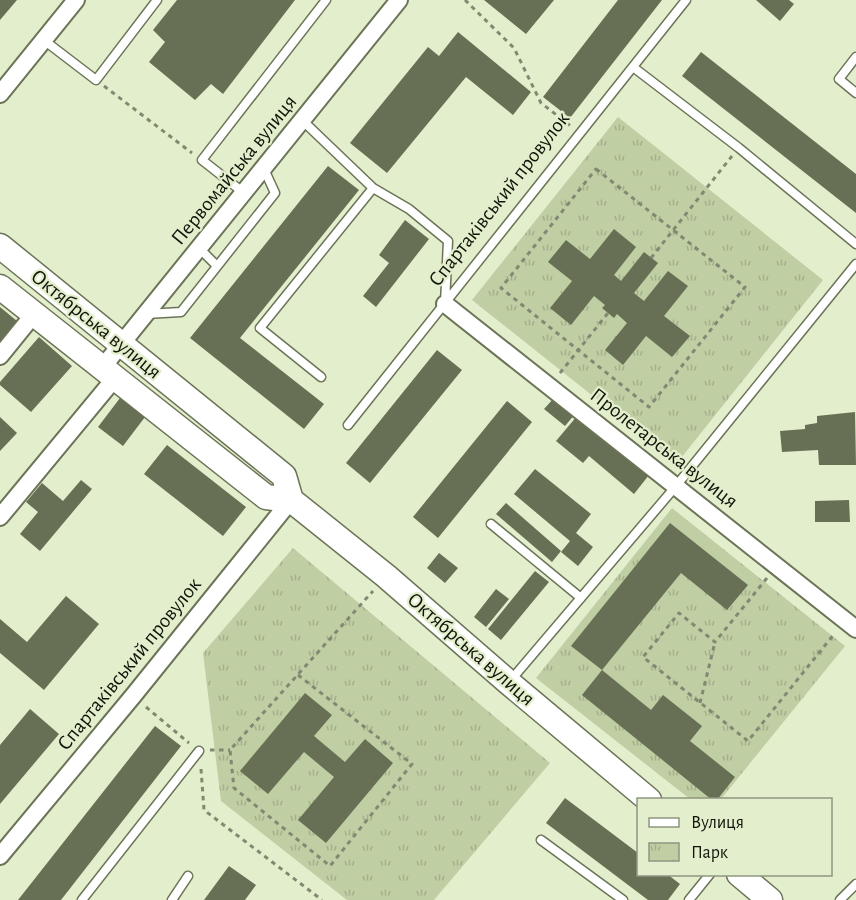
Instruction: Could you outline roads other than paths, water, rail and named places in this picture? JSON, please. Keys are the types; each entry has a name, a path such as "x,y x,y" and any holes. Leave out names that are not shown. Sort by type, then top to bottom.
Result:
{"main road":[{"name":"Октябрська вулиця","path":"0,246 284,476 291,500"},
{"name":"Октябрська вулиця","path":"0,287 266,497 291,500 386,576 647,798"},
{"path":"741,876 770,900"}],"street":[{"path":"0,94 76,0"},
{"name":"Первомайська вулиця","path":"0,517 109,373 122,344 399,0"},
{"name":"Пролетарська вулиця","path":"445,304 851,624"},
{"path":"0,356 34,314"},
{"name":"Спартаківський провулок","path":"0,856 291,500"}],"lane":[{"path":"45,41 96,80 157,0"},
{"path":"244,193 202,160 326,0"},
{"name":"Спартаківський провулок","path":"348,425 686,0"},
{"path":"856,57 839,79 856,93"},
{"path":"633,67 739,148 856,244"},
{"path":"303,121 373,188 409,209 448,241 445,304"},
{"path":"146,314 181,312 275,193 264,169"},
{"path":"321,377 260,328 373,188"},
{"path":"199,248 217,266"},
{"path":"508,682 676,486 856,264"},
{"path":"491,524 581,598"},
{"path":"82,900 199,751"},
{"path":"541,840 623,900"},
{"path":"172,900 188,876"},
{"path":"689,900 708,876"},
{"path":"840,900 856,884"}]}
